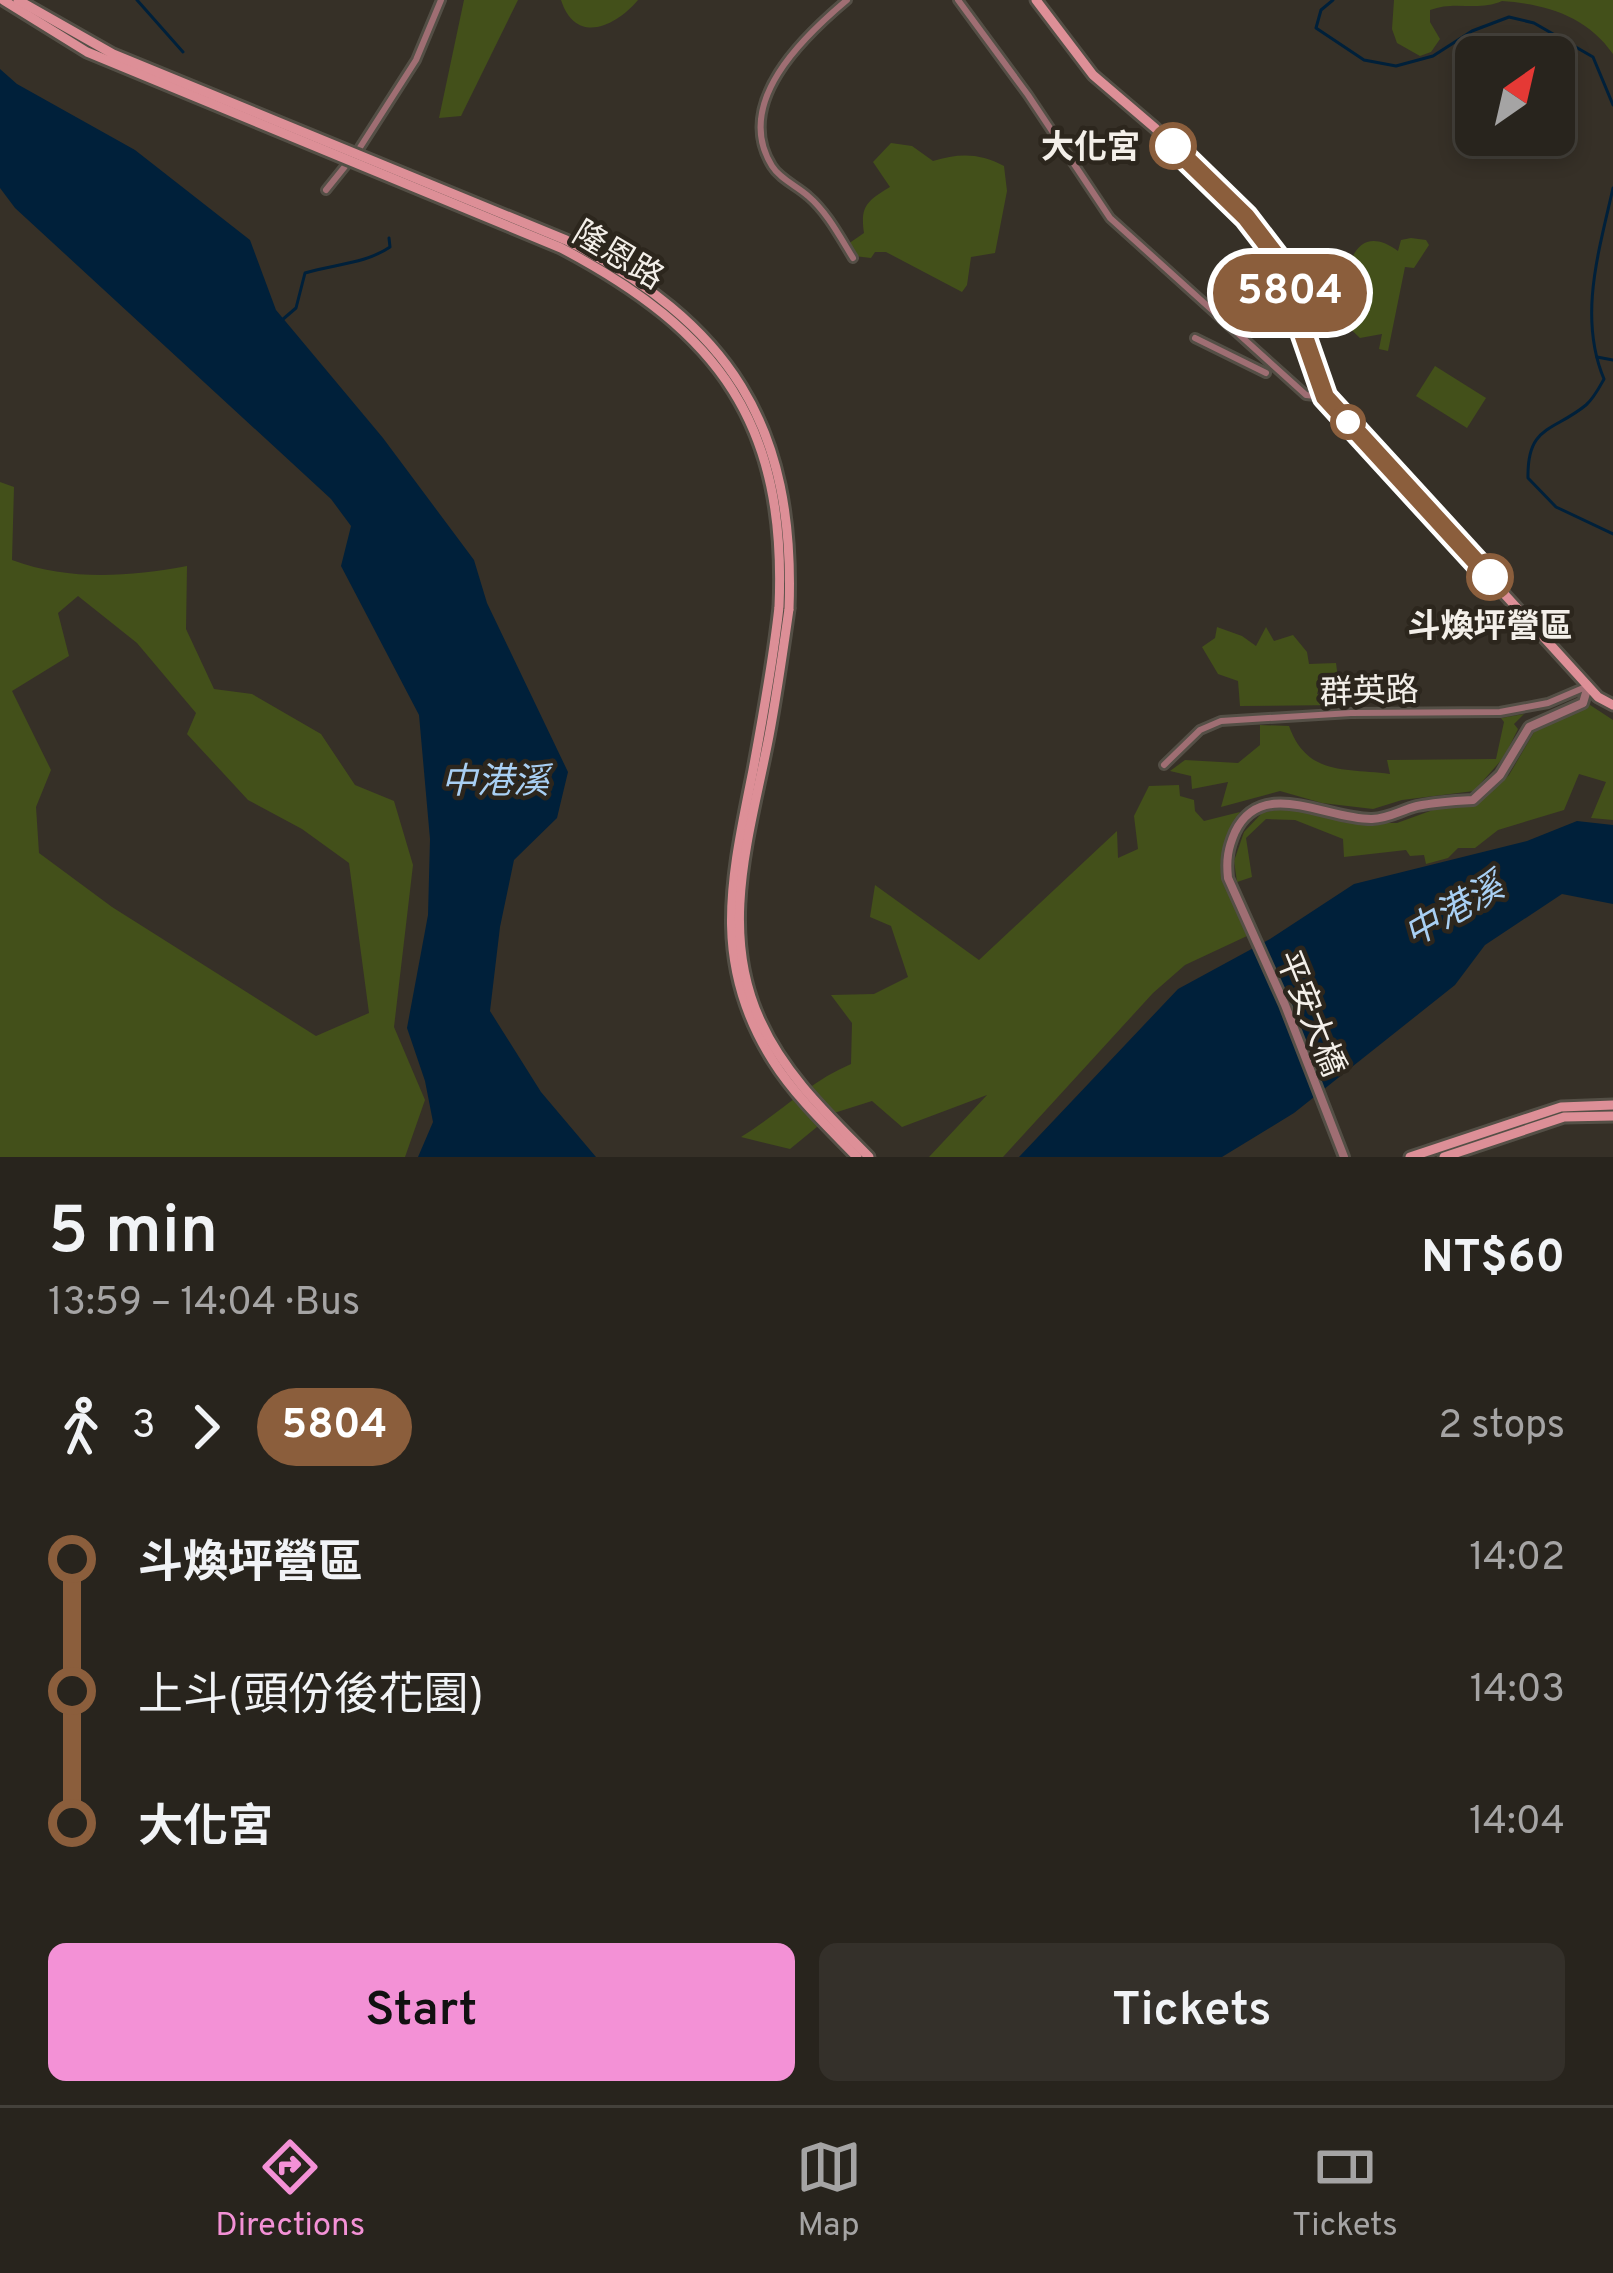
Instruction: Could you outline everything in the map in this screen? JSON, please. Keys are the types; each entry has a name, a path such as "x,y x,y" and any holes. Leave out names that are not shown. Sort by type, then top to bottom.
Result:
{"main road":[{"name":"隆恩路","path":"3,0 87,52 561,248 622,282 671,317 722,373 760,442 776,506 784,608"},
{"name":"隆恩路","path":"18,0 113,54 566,240 609,262 678,310 730,367 768,438 786,504 791,555 737,869"},
{"path":"1036,0 1093,75 1246,217 1276,256 1325,397 1588,686 1613,706"},
{"path":"737,869 730,940 737,982 753,1026 774,1064 857,1157"},
{"path":"737,869 739,939 760,1022 798,1081 869,1157"},
{"path":"1410,1157 1562,1106 1613,1105"},
{"path":"1444,1157 1564,1117 1613,1116"}],"street":[{"path":"326,190 359,149 416,60 441,0"},
{"path":"847,0 807,35 777,75 764,94 762,116 766,152 774,169 812,199 853,257"},
{"path":"958,0 1110,218 1306,395 1325,397"},
{"path":"1196,338 1266,373"},
{"name":"群英路","path":"1164,765 1200,730 1221,721 1352,713 1500,712 1548,703 1588,686"},
{"name":"平安大橋","path":"1344,1157 1286,1005 1233,890 1226,860 1238,825 1258,806 1287,802 1369,819 1392,817 1441,801 1473,800 1500,775 1529,727 1583,703 1588,686"}],"green space":[{"path":"464,0 518,0 461,116 439,118"},
{"path":"561,0 638,0 608,24 586,27 576,23"},
{"path":"1394,0 1613,0 1613,54 1591,30 1564,14 1502,1 1430,10 1430,22 1440,39 1431,52 1420,56 1397,43 1392,29"},
{"path":"891,143 912,146 933,161 969,156 1004,166 1007,191 995,253 971,257 962,292 886,252 875,252 871,258 854,256 848,244 864,233 867,205 890,187 873,162"},
{"path":"1411,238 1429,245 1414,268 1405,267 1388,351 1379,349 1382,334 1360,338 1340,319 1346,273 1358,248 1368,242 1381,242 1398,251 1401,240"},
{"path":"1435,366 1486,398 1467,428 1416,396"},
{"path":"0,482 14,487 12,560 98,575 187,566 186,629 214,689 252,694 321,734 355,785 394,801 413,865 394,1027 425,1100 405,1157 0,1157","holes":["78,596 137,643 196,713 187,734 248,800 302,829 349,863 369,1013 316,1036 112,907 39,853 36,807 51,770 12,691 69,656 58,613"]},
{"path":"1217,627 1256,646 1266,627 1274,641 1293,635 1307,652 1309,664 1336,663 1338,679 1321,680 1317,694 1341,701 1341,705 1240,706 1238,681 1218,674 1202,647 1215,638"},
{"path":"1590,705 1613,720 1613,820 1591,818 1606,782 1579,774 1564,810 1498,830 1475,848 1458,848 1448,858 1426,864 1424,855 1410,856 1406,850 1344,857 1343,839 1295,820 1266,819 1246,838 1252,877 1237,882 1234,861 1244,832 1262,813 1288,807 1347,823 1397,823 1441,807 1476,805 1509,775 1534,732"},
{"path":"1524,714 1514,724 1518,729 1504,757 1474,791 1402,800 1373,809 1322,803 1280,791 1221,807 1228,782 1192,789 1191,776 1170,771 1185,760 1238,763 1260,745 1260,725 1289,726 1306,754 1343,769 1390,774 1387,760 1496,759 1501,718"},
{"path":"1179,785 1180,796 1194,800 1195,811 1204,821 1240,812 1223,861 1232,902 1247,936 1185,965 1153,993 1003,1157 929,1157 987,1095 902,1127 872,1101 834,1113 790,1149 741,1137 851,1064 852,1023 831,995 874,994 908,977 891,926 870,917 875,885 979,960 1117,831 1118,858 1138,849 1134,816 1149,786"}],"water":[{"name":"中港溪","path":"0,69 17,84 135,150 250,240 276,310 383,438 474,560 487,603 568,772 557,818 514,860 490,1011 541,1092 596,1157 418,1157 433,1122 407,1028 428,915 430,839 419,715 341,566 351,526 331,499 15,208 0,188"},
{"name":"中港溪","path":"1577,821 1613,825 1613,904 1562,894 1485,945 1455,985 1294,1113 1222,1157 1019,1157 1178,989 1270,939 1354,884 1527,841"}],"waterway":[{"path":"137,0 183,52"},
{"path":"1333,0 1321,10 1316,28 1364,60 1396,66 1433,56 1472,31 1509,17 1534,23 1593,57 1613,105"},
{"path":"1613,188 1592,308 1596,356 1604,379 1586,405 1537,439 1528,478 1556,507 1613,534"},
{"path":"282,320 296,308 305,273 370,257 390,247 389,238"},
{"path":"1597,357 1613,360"}],"bus line":[{"name":"5804","path":"1173,146 1246,217 1276,256 1325,397 1490,577"}],"place":[{"name":"大化宮","path":"1173,146"},
{"name":"斗煥坪營區","path":"1490,577"}]}
